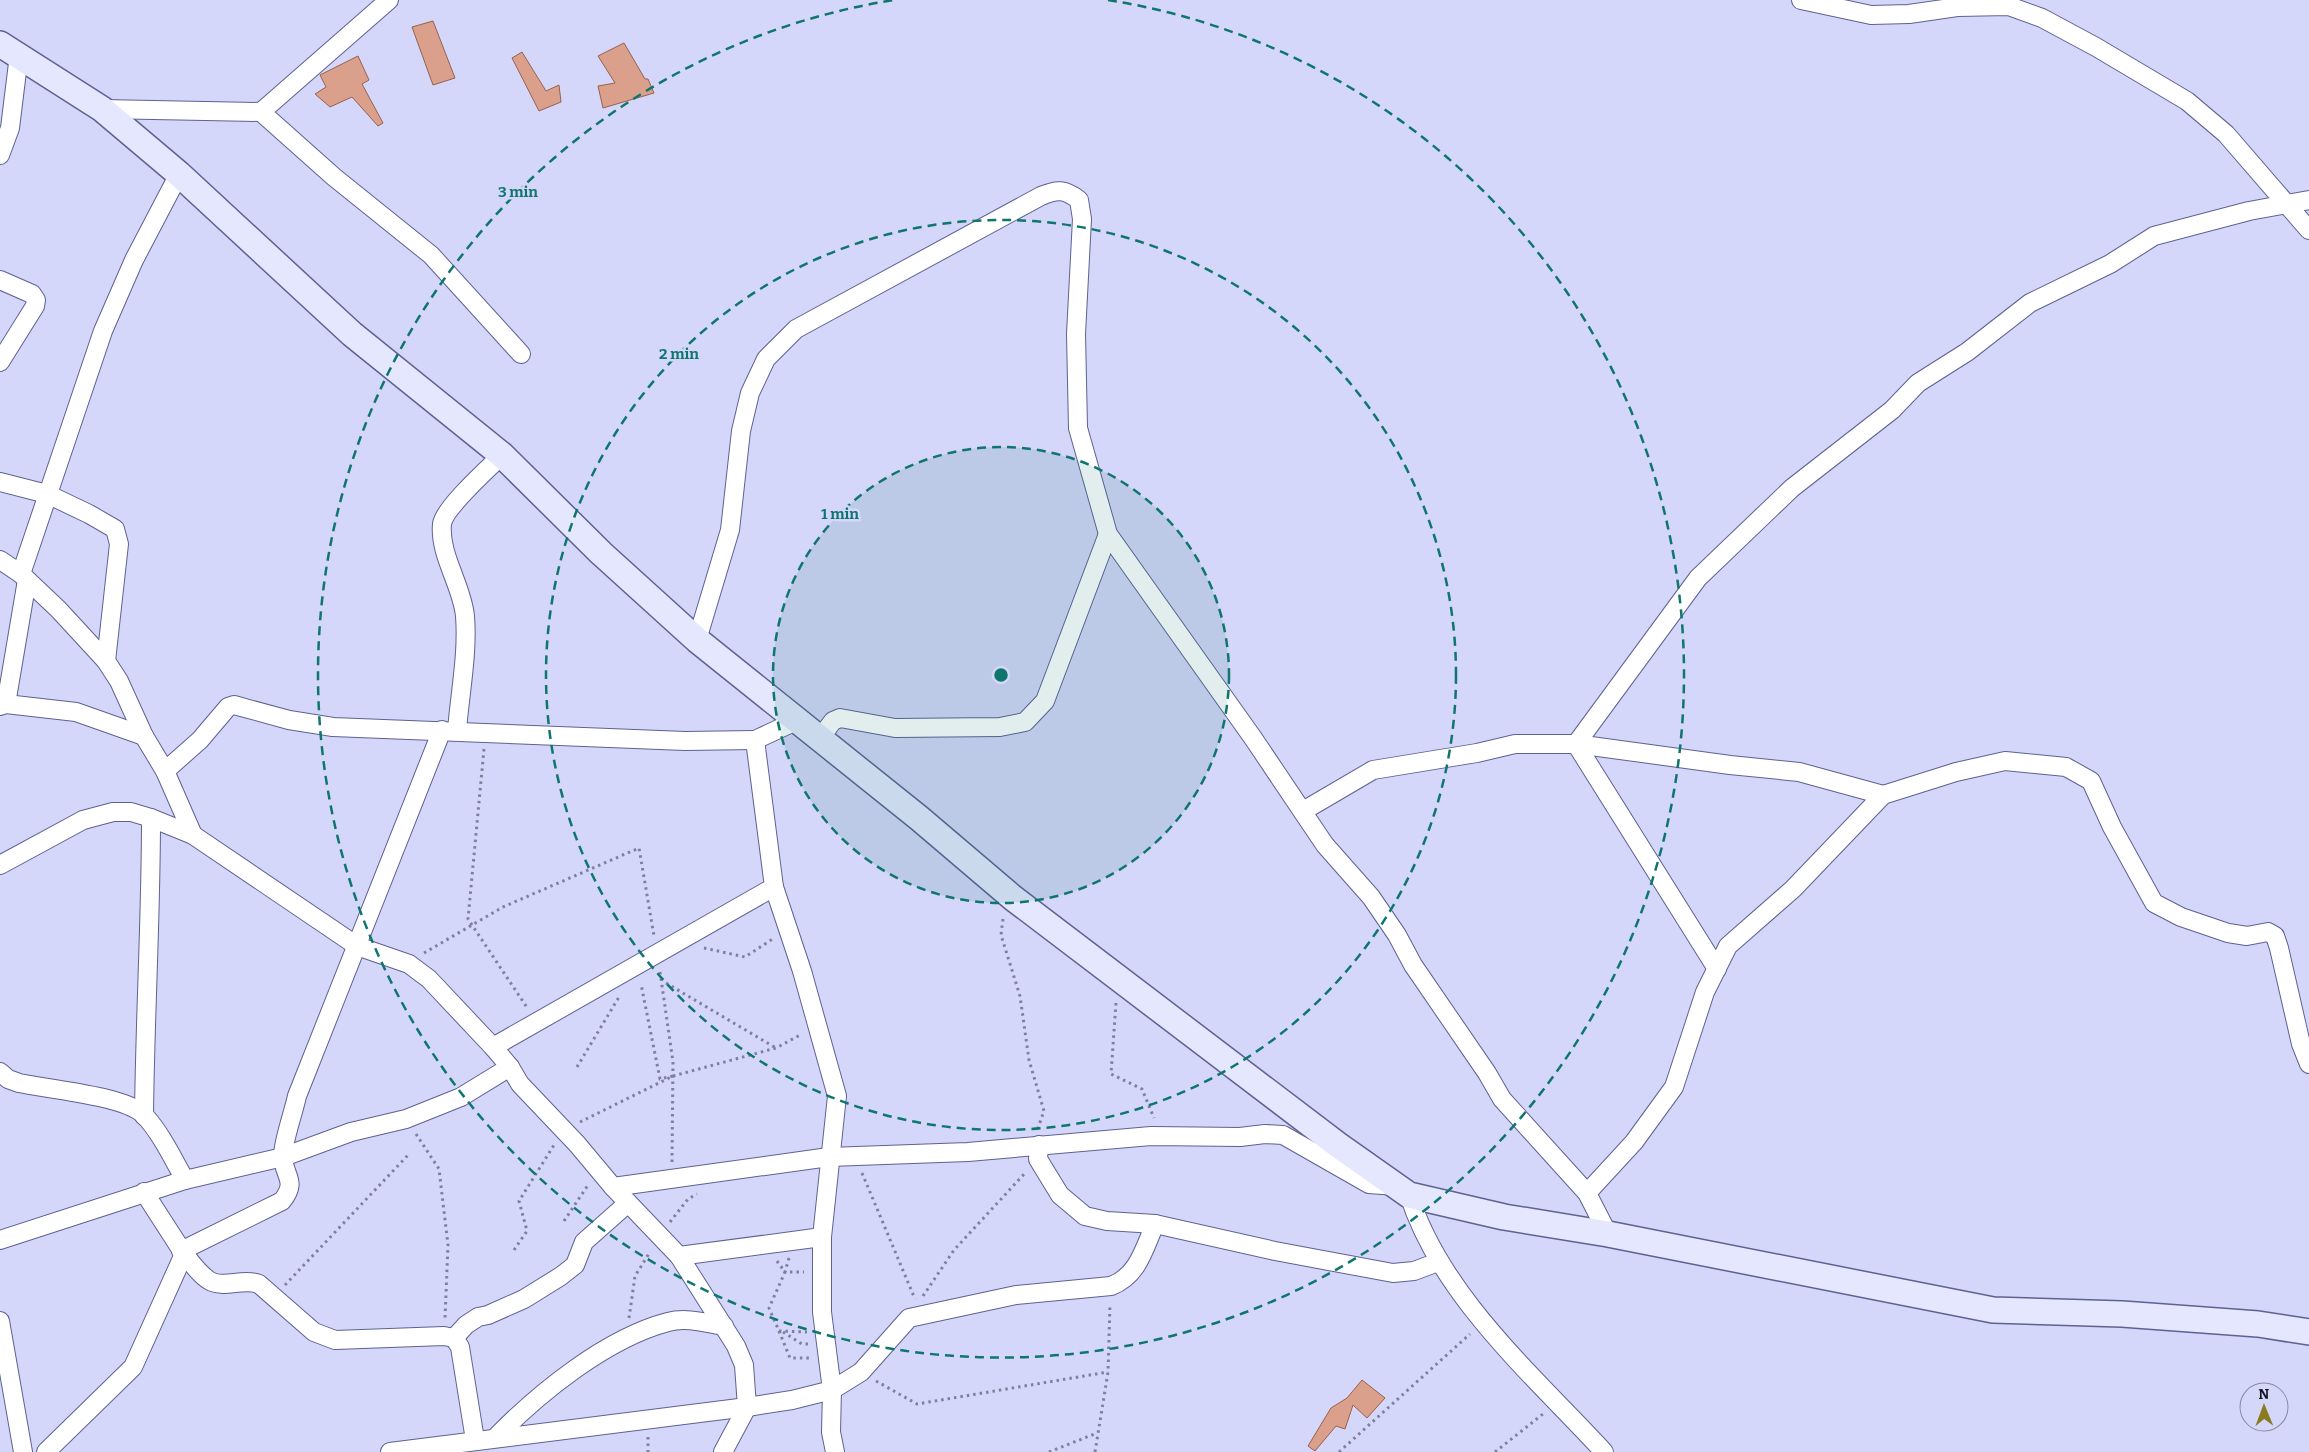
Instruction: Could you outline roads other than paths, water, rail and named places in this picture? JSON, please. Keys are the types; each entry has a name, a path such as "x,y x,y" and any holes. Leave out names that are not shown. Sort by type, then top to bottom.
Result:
{"street":[{"path":"261,112 389,0"},
{"path":"1801,0 1870,15 1910,14 1957,7 2009,6 2042,18 2096,47 2187,101 2226,134 2309,230"},
{"path":"9,50 102,109 179,174 352,334 502,455 608,559 696,640 919,818 1007,893 1324,1135 1402,1191 1438,1262 1484,1322 1604,1452"},
{"path":"0,155 10,128 9,50"},
{"path":"102,109 261,112 334,177 431,255 521,354"},
{"path":"144,736 76,712 3,705 24,577 46,494 103,331 134,260 179,174"},
{"path":"696,640 730,530 741,431 750,393 766,359 796,329 922,259 1054,190 1066,191 1079,200 1082,220 1076,334 1078,428 1108,534 1325,845 1370,897 1398,936 1412,965 1487,1073 1502,1100 1587,1193 1608,1234"},
{"path":"1576,744 1698,578 1792,488 1892,410 1918,383 1967,352 2030,303 2110,264 2154,236 2249,211 2309,200"},
{"path":"0,280 32,294 36,300 35,306 0,362"},
{"path":"46,1452 133,1367 182,1252 282,1201 288,1193 291,1181 283,1157 297,1096 357,946 450,730 465,617 461,595 444,545 442,522 456,502 502,455"},
{"path":"0,482 46,494 89,514 115,529 118,534 120,544 106,661"},
{"path":"820,738 834,721 840,718 895,728 1000,727 1025,722 1045,701 1108,534"},
{"path":"0,560 24,577 58,609 106,661 119,682 144,736 166,771 193,835"},
{"path":"166,771 200,740 228,707 234,705 289,720 333,727 450,730 685,741 755,740 796,721"},
{"path":"755,740 774,888 818,1025 837,1096 822,1236 820,1338 832,1390 831,1432 836,1452"},
{"path":"1302,811 1373,770 1477,753 1515,744 1576,744 1690,760 1799,772 1883,795"},
{"path":"1576,744 1717,969"},
{"path":"1587,1193 1634,1142 1674,1087 1702,1000 1728,946 1793,889 1883,795 1956,772 2005,761 2066,767 2092,781 2112,827 2154,903 2181,917 2228,933 2247,936 2268,932 2274,936 2279,948 2301,1044 2309,1064"},
{"path":"0,865 83,820 113,812 131,812 193,835 357,946 409,964 429,979 493,1047 510,1067 520,1084 613,1187 679,1256 724,1326 744,1365 747,1406 722,1452"},
{"path":"144,1116 146,993 151,894 151,818"},
{"path":"493,1047 774,888"},
{"path":"0,1240 144,1192 185,1180 283,1157 351,1132 406,1119 461,1098 510,1067"},
{"path":"0,1072 8,1079 19,1083 102,1098 135,1108 144,1116 185,1180"},
{"path":"613,1187 829,1158 968,1152 1162,1136 1240,1137 1265,1134 1283,1135 1369,1184 1504,1217 1608,1234 1993,1310 2122,1314 2258,1324 2309,1332"},
{"path":"1038,1146 1060,1195 1085,1216 1107,1221 1155,1224 1295,1255 1392,1272 1414,1271 1438,1262"},
{"path":"144,1192 182,1252 206,1279 214,1283 248,1281 259,1284 307,1326 323,1336 335,1340 449,1337 478,1317 488,1315 524,1299 561,1276 575,1265 584,1242 628,1203"},
{"path":"390,1452 792,1400 832,1390 861,1372 908,1318 1016,1296 1111,1286 1124,1281 1133,1272 1155,1224"},
{"path":"679,1256 822,1236"},
{"path":"496,1437 522,1410 624,1338 669,1321 694,1320 724,1326"},
{"path":"0,1321 23,1452"},
{"path":"449,1337 460,1347 475,1440"}]}
